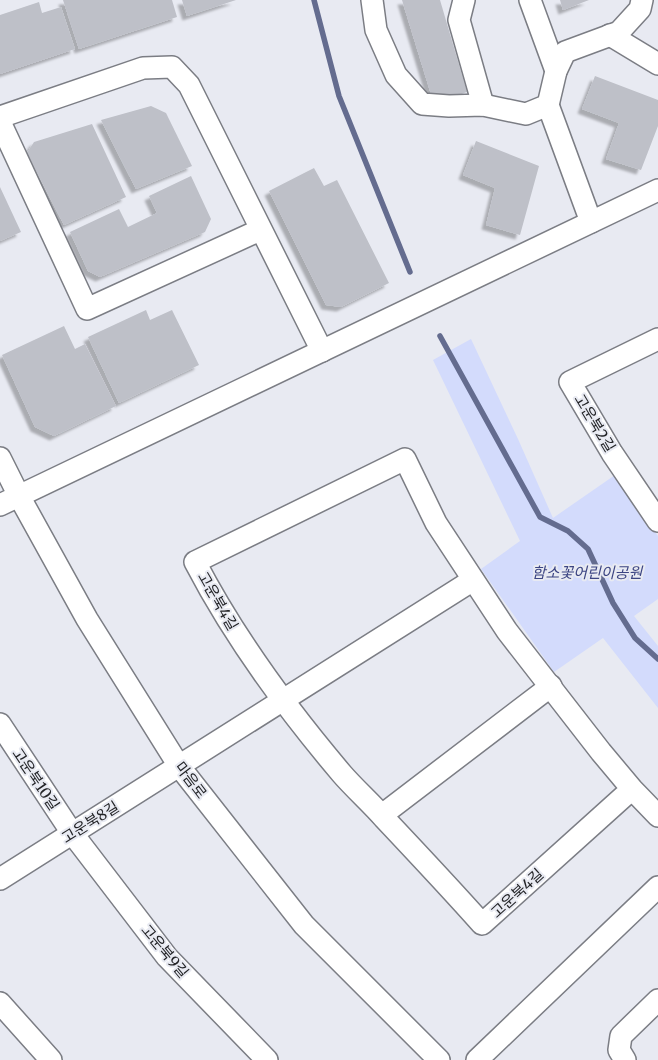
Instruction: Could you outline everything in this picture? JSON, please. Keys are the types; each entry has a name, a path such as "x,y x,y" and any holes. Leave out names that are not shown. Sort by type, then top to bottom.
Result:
{"street":[{"path":"372,0 376,30 396,75 422,104 449,106 483,105 526,114 548,105"},
{"path":"452,0 462,10 483,105"},
{"path":"530,0 556,71"},
{"path":"591,222 548,105 556,71 565,52 620,32 640,9 642,0"},
{"path":"610,35 658,64"},
{"path":"0,117 143,68 172,67 189,85 322,351"},
{"path":"0,122 87,309 260,230"},
{"path":"0,505 658,190"},
{"name":"고운북2길","path":"658,339 570,382 612,452 658,521"},
{"name":"마음로","path":"0,458 87,619 180,766 304,925 439,1060"},
{"name":"고운북4길","path":"632,789 482,924 343,775 282,700 246,650 211,593 195,562 405,459 436,523 507,632 601,752 658,816"},
{"name":"고운북8길","path":"0,879 473,580"},
{"path":"382,815 551,686"},
{"name":"고운북10길","path":"0,724 72,833"},
{"name":"고운북9길","path":"72,833 167,957 267,1060"},
{"path":"476,1060 658,887"},
{"path":"625,1060 619,1050 621,1036 658,1000"},
{"path":"0,1003 51,1060"}],"green space":[{"name":"함소꽃어린이공원","path":"471,339 553,518 615,475 658,536 658,599 634,616 658,646 658,708 603,638 554,672 481,569 520,541 433,360"}],"building":[{"path":"63,0 172,0 177,17 79,49"},
{"path":"182,0 236,0 187,16"},
{"path":"402,0 440,0 467,92 434,104"},
{"path":"560,0 589,0 563,10"},
{"path":"39,2 42,13 61,7 75,49 0,74 0,15"},
{"path":"595,76 658,100 658,126 641,170 606,159 619,123 582,109"},
{"path":"151,106 166,113 192,166 136,189 101,120"},
{"path":"92,124 126,197 64,225 27,153 34,142"},
{"path":"476,141 539,166 520,235 486,225 495,188 463,175"},
{"path":"314,168 324,186 337,180 389,283 341,307 326,305 269,191"},
{"path":"191,176 211,219 205,232 100,277 88,271 70,232 119,209 128,227 157,213 149,196"},
{"path":"0,187 21,232 0,241"},
{"path":"146,310 150,320 172,310 199,365 119,403 88,337"},
{"path":"64,326 75,349 85,344 116,406 54,436 35,427 2,355"}],"waterway":[{"path":"314,0 339,96 410,272"},
{"path":"440,336 540,517 568,531 588,549 613,603 635,638 658,659"}]}
